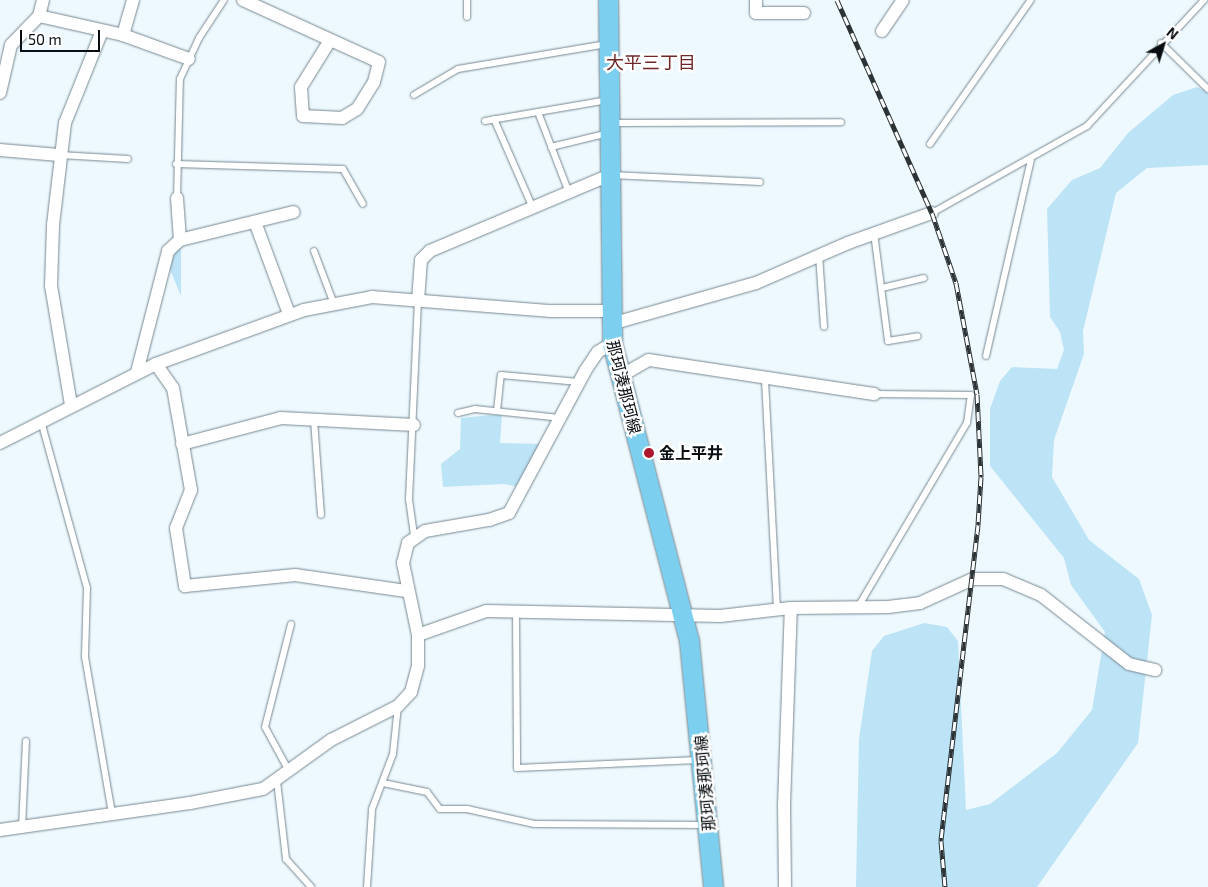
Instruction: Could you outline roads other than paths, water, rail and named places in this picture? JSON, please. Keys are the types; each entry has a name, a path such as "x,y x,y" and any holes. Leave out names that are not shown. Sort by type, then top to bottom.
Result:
{"main road":[{"name":"那珂湊那珂線","path":"608,0 612,344 684,614 703,759 713,887"}],"street":[{"path":"0,93 11,45 39,16 43,0"},
{"path":"123,35 133,0"},
{"path":"243,0 329,42 380,62 374,82 357,109 342,118 303,116 300,87 329,42"},
{"path":"756,0 756,13 804,13"},
{"path":"882,31 903,0"},
{"path":"39,16 123,35 189,59"},
{"path":"71,405 51,286 59,155 65,123 102,31"},
{"path":"0,150 59,155"},
{"path":"418,300 421,260 430,251 568,190 610,175"},
{"path":"177,198 180,240"},
{"path":"137,372 168,250 180,240 294,212"},
{"path":"0,443 137,372 289,314 372,297 551,311 611,318 756,283 874,233 932,213"},
{"path":"255,222 289,314"},
{"path":"0,830 190,803 263,788 277,781 331,740 398,706 416,679 418,635 406,591 403,563 414,535 509,513 579,382 598,352 612,344"},
{"path":"620,377 649,360 765,380 874,394"},
{"path":"156,364 173,388 191,490 176,528 185,586 295,575 406,591"},
{"path":"182,444 281,418 414,424"},
{"path":"418,635 486,610 720,616 792,608 858,607 920,603 973,579 1003,579 1040,595 1129,664 1155,670"},
{"path":"785,887 784,804 792,608"}],"lane":[{"path":"177,198 176,164 180,79 189,59 224,0"},
{"path":"466,17 467,0"},
{"path":"930,144 1031,0"},
{"path":"932,213 1031,160 1087,126 1162,43 1204,0"},
{"path":"1162,43 1208,89"},
{"path":"414,95 458,69 609,44"},
{"path":"485,121 609,100"},
{"path":"538,112 568,190"},
{"path":"494,119 532,206"},
{"path":"551,147 609,128 841,122"},
{"path":"59,155 128,160"},
{"path":"986,356 1031,160"},
{"path":"176,164 343,169 363,204"},
{"path":"610,175 760,182"},
{"path":"874,233 888,341 918,336"},
{"path":"314,251 334,304"},
{"path":"819,255 824,327"},
{"path":"882,288 924,278"},
{"path":"414,535 409,499 414,424 418,300"},
{"path":"497,411 501,375 579,382"},
{"path":"765,380 777,610"},
{"path":"858,607 967,423 971,395 874,394"},
{"path":"458,413 497,411 560,418"},
{"path":"314,420 321,515"},
{"path":"41,421 87,588 85,657 112,813"},
{"path":"516,610 517,768 703,759"},
{"path":"289,771 265,727 291,624"},
{"path":"367,887 372,809 393,754 398,706"},
{"path":"22,828 26,741"},
{"path":"277,781 286,859 311,887"},
{"path":"383,783 427,792 440,809 467,809 534,824 708,825"}],"railway":[{"path":"837,0 932,213 956,283 977,394 981,477 978,525 941,841 945,887"}],"place":[{"name":"金上平井","path":"649,453"}],"district":[{"name":"大平三丁目","path":"651,62"}]}
